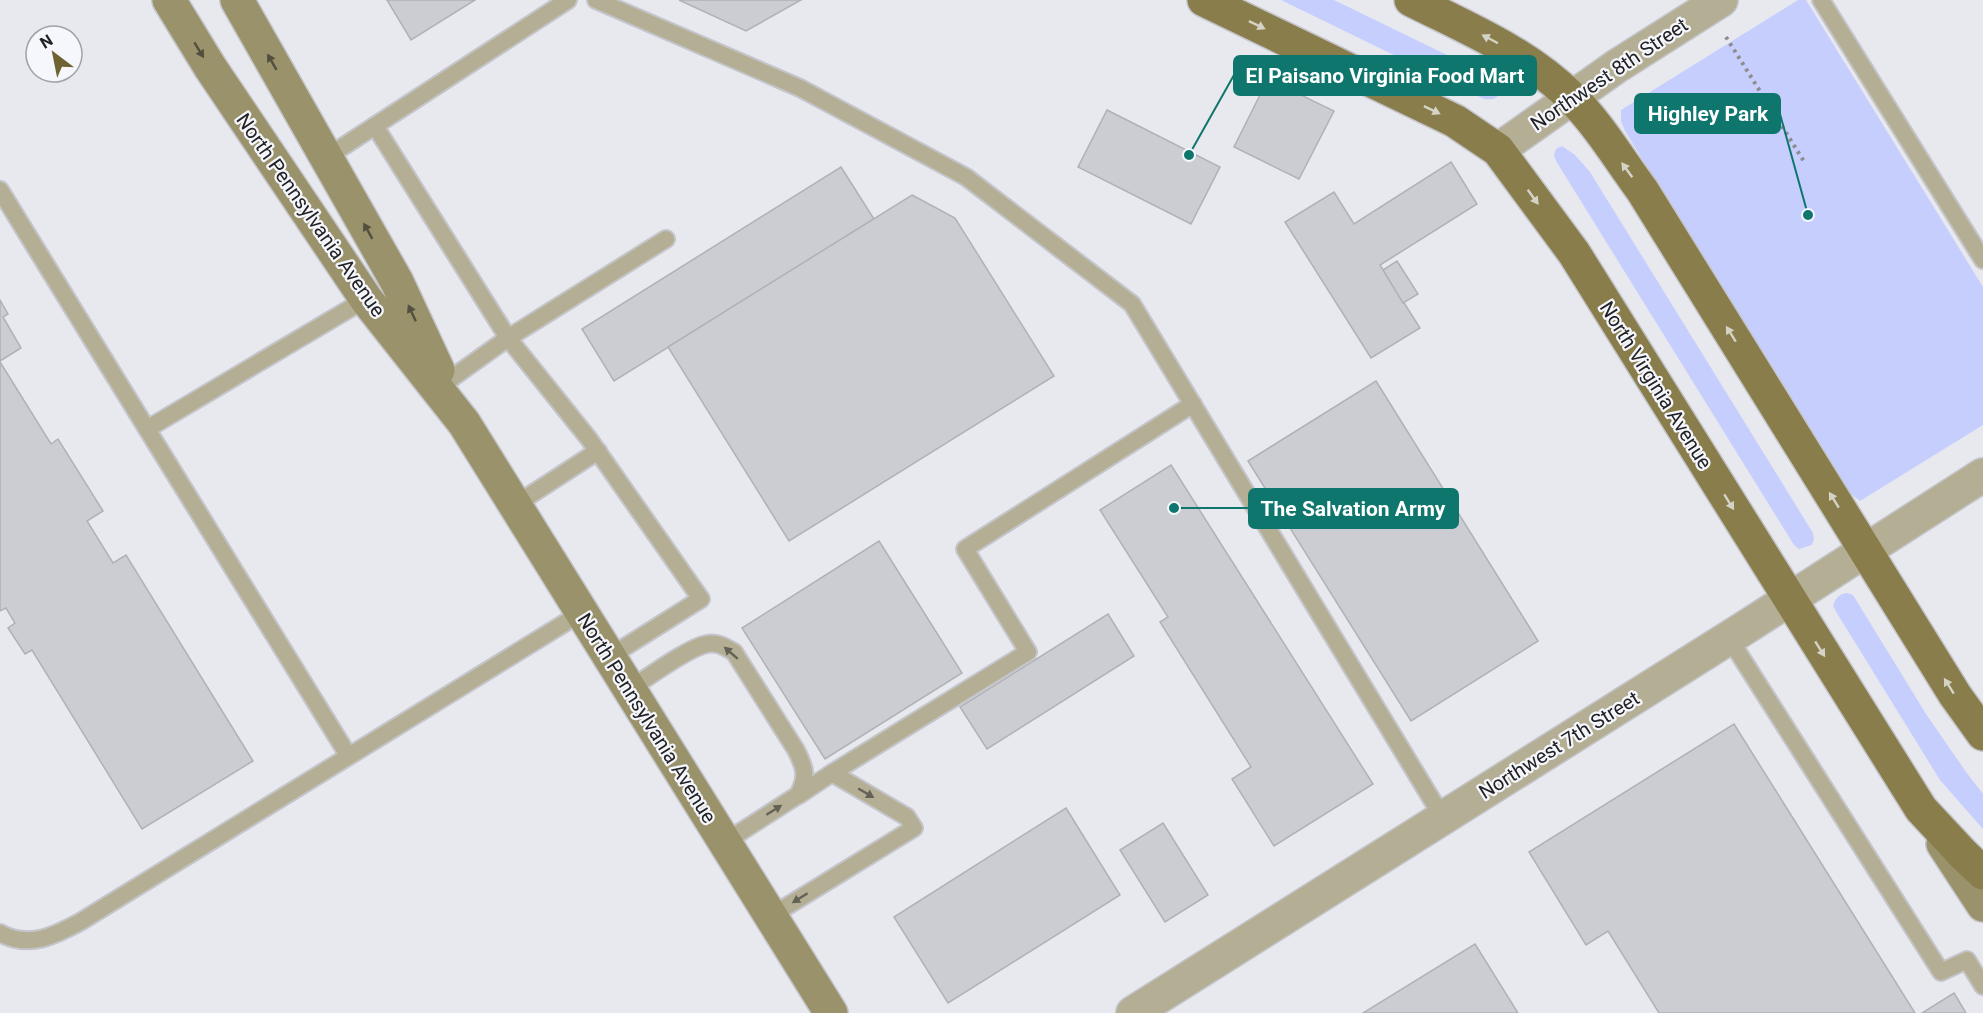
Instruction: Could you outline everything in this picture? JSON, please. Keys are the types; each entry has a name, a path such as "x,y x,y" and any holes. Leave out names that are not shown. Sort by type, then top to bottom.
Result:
{"main road":[{"name":"North Pennsylvania Avenue","path":"169,0 210,67 366,299 464,423 831,1013"},
{"name":"North Pennsylvania Avenue","path":"237,0 397,282 464,423"},
{"name":"North Virginia Avenue","path":"1204,0 1455,121 1498,150 1574,254 1921,810 1983,905"},
{"path":"1411,0 1493,40 1534,66 1572,98 1591,121 1641,190 1955,696 1983,734"},
{"path":"1921,810 1983,873"}],"street":[{"name":"Northwest 8th Street","path":"1498,150 1617,66 1715,4"},
{"name":"Northwest 7th Street","path":"1133,1013 1983,475"}],"lane":[{"path":"327,157 568,0"},
{"path":"596,0 800,88 966,177 1132,304 1443,818"},
{"path":"1821,0 1983,260"},
{"path":"375,126 508,338 598,451 701,599 609,657"},
{"path":"0,190 348,756"},
{"path":"445,383 508,338 666,238"},
{"path":"147,429 366,299"},
{"path":"725,842 1028,652 965,549 1192,404"},
{"path":"515,505 598,451"},
{"path":"0,933 15,940 37,940 54,936 80,922 581,613"},
{"path":"1728,638 1941,972 1967,960 1983,986"},
{"path":"630,689 692,650 707,644 721,644 734,652 804,766 805,783 798,795"},
{"path":"771,916 914,828 907,817 832,773"}],"path":[{"path":"1715,4 1805,163"}],"shaded area":[{"path":"1281,0 1334,0 1484,73 1498,85 1501,92 1494,98 1484,99"},
{"path":"1798,0 1806,0 1983,287 1983,425 1860,501 1840,480 1621,121 1621,110"},
{"path":"1562,146 1575,155 1590,172 1813,533 1812,545 1799,549 1794,545 1556,161 1554,155 1556,149"},
{"path":"1847,593 1853,595 1926,714 1983,794 1983,829 1940,780 1835,610 1833,605 1837,598"}],"building":[{"path":"387,0 475,0 411,40"},
{"path":"679,0 801,0 746,31"},
{"path":"1268,79 1334,111 1299,179 1234,147"},
{"path":"1107,110 1220,167 1191,224 1078,167"},
{"path":"1451,162 1477,204 1380,265 1420,328 1371,358 1285,222 1334,192 1354,224"},
{"path":"841,167 874,219 614,381 582,329"},
{"path":"912,195 955,218 1054,376 789,541 668,347"},
{"path":"1397,261 1418,294 1403,303 1383,270"},
{"path":"0,300 8,314 3,317 21,348 0,361"},
{"path":"0,362 51,444 58,439 103,511 87,521 113,563 126,555 253,761 142,829 32,650 25,654 8,628 15,623 6,608 0,611"},
{"path":"1376,381 1538,641 1411,721 1248,461"},
{"path":"1171,465 1373,784 1274,846 1232,779 1251,767 1160,622 1168,617 1100,510"},
{"path":"879,541 962,673 825,759 742,628"},
{"path":"1108,614 1134,656 987,749 960,707"},
{"path":"1734,724 1915,1013 1659,1013 1608,931 1586,945 1529,852"},
{"path":"1066,808 1120,895 948,1003 894,917"},
{"path":"1163,823 1208,895 1165,922 1120,850"},
{"path":"1475,944 1518,1013 1363,1013"},
{"path":"1954,993 1966,1013 1922,1013"}],"place":[{"name":"El Paisano Virginia Food Mart","path":"1189,155"},
{"name":"Highley Park","path":"1808,215"},
{"name":"The Salvation Army","path":"1174,508"}]}
